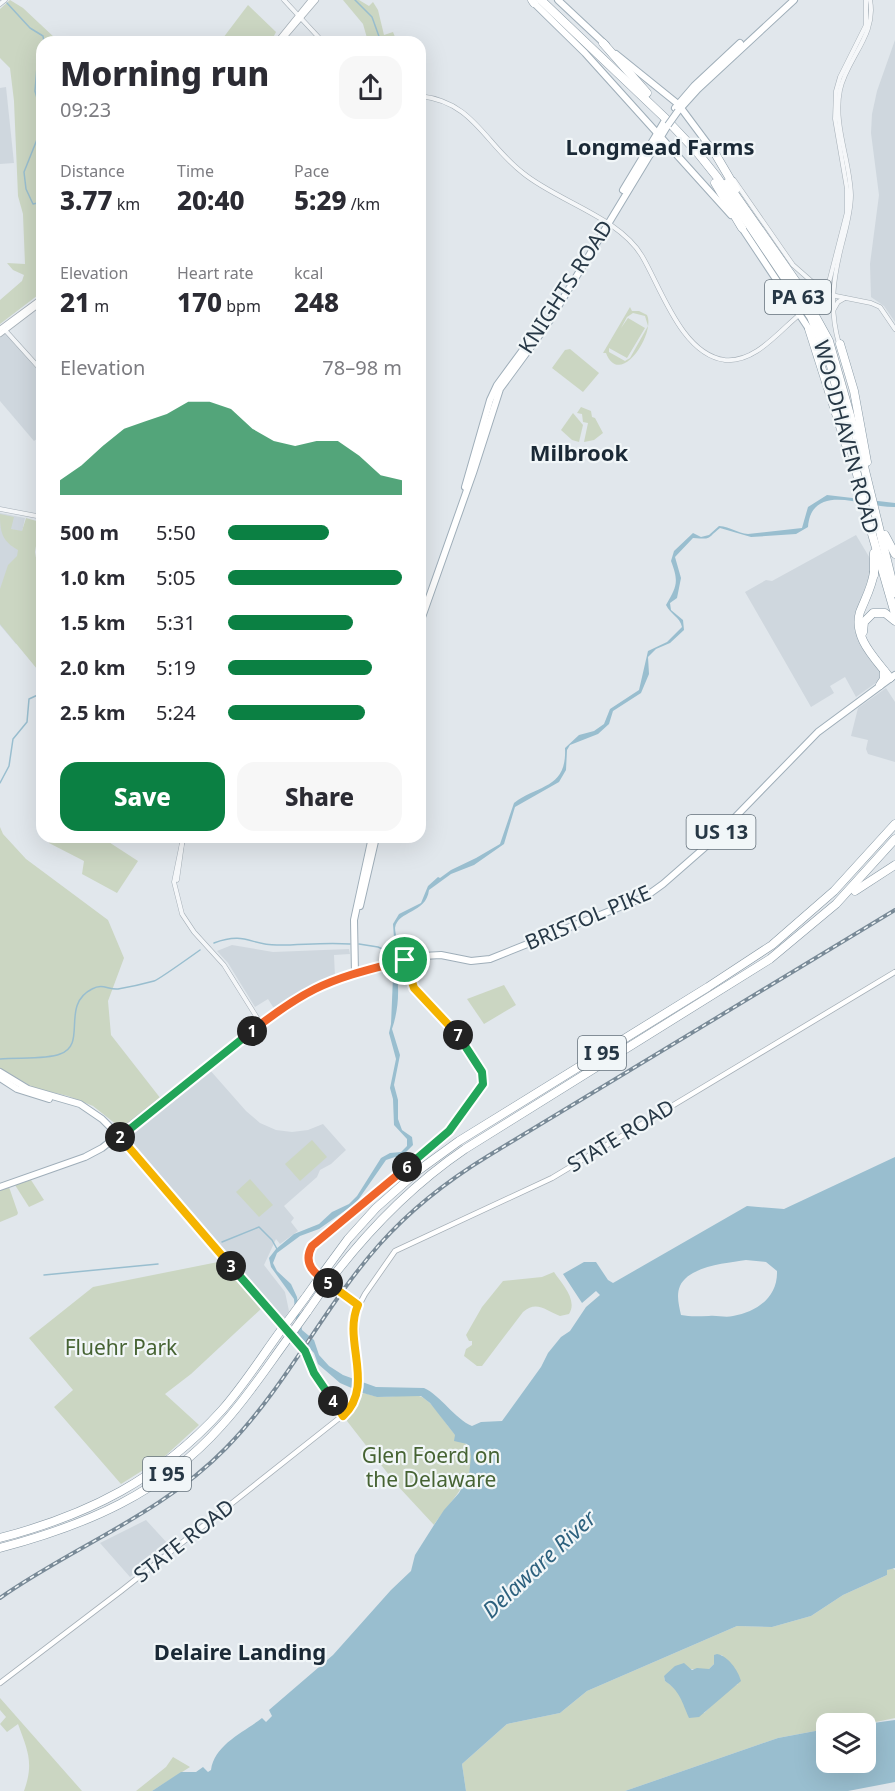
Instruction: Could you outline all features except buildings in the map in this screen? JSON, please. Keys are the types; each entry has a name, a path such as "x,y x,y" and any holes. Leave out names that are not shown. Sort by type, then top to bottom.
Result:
{"highway":[{"name":"WOODHAVEN ROAD","path":"547,0 646,93 702,152 759,226 802,291 829,341 875,503 895,593"},
{"name":"WOODHAVEN ROAD","path":"534,1 668,124 717,177 811,317 828,355 862,501 895,614"},
{"path":"603,43 646,93"},
{"path":"668,124 698,158 742,228"},
{"path":"716,155 759,226"},
{"path":"810,329 823,356 842,410"},
{"path":"810,329 873,542 874,575"},
{"path":"840,344 860,450"},
{"path":"840,344 854,391 875,503 895,556"},
{"path":"877,518 885,541 895,556"},
{"path":"868,520 875,549 874,575 860,613 859,627 863,641 891,675"},
{"path":"891,675 866,641 863,626 867,617 878,612 886,613 895,621"},
{"path":"880,685 891,675"},
{"name":"I 95","path":"0,1538 73,1516 140,1481 171,1460 223,1409 322,1273 363,1222 418,1170 459,1141 772,945 840,885 895,823"},
{"name":"I 95","path":"0,1549 54,1533 103,1514 132,1498 177,1467 221,1426 244,1400 325,1286 386,1213 436,1170 465,1149 757,968 795,940 836,904 895,839"},
{"path":"836,904 874,876 895,865"}],"main road":[{"path":"283,36 311,0"},
{"path":"299,17 316,0"},
{"path":"558,0 603,43 678,108 716,155"},
{"name":"KNIGHTS ROAD","path":"426,607 500,389 547,325 659,134 678,108 709,71 787,0"},
{"name":"KNIGHTS ROAD","path":"678,108 794,0"},
{"name":"WOODHAVEN ROAD","path":"534,1 585,53 742,228 802,312 810,329"},
{"name":"KNIGHTS ROAD","path":"426,594 456,512 490,400 497,385 544,322 606,223"},
{"path":"2,330 36,304"},
{"name":"BRISTOL PIKE","path":"858,703 891,675"},
{"name":"BRISTOL PIKE","path":"396,963 433,955 468,961 488,959 645,897 711,842 821,729 880,685"},
{"path":"357,973 357,922 373,843"},
{"name":"US 13","path":"0,1187 88,1156 119,1136 261,1024 315,989 357,973 396,963"},
{"name":"STATE ROAD","path":"0,1683 343,1416 355,1400 358,1391 354,1324 358,1305 398,1249 552,1178 895,972"},
{"path":"0,1072 28,1089 70,1100 85,1108 102,1119 119,1136"},
{"path":"0,1078 28,1094 85,1108"},
{"path":"335,1404 343,1406 355,1400"}],"street":[{"path":"0,4 5,0"},
{"path":"284,0 317,36"},
{"path":"426,97 437,98 460,109 522,173 627,238 640,254 672,316 701,349 719,358 741,358 755,353 826,294 847,206 847,189 835,119 836,91 840,77 866,25 868,0"},
{"name":"WOODHAVEN ROAD","path":"840,344 833,316 832,296 850,211 850,179 840,127 840,92 851,62 867,36 872,16 868,0"},
{"path":"716,155 790,262 826,294 866,301 883,310 895,329"},
{"path":"816,285 823,286 830,282"},
{"path":"833,316 836,304 847,298"},
{"path":"2,330 36,365"},
{"path":"0,509 36,516"},
{"path":"182,843 175,878 176,893 186,922 224,965 261,1024"},
{"path":"358,1305 314,1272 309,1262 310,1249 444,1136 460,1118 484,1081 482,1072 460,1037 413,986 396,963"},
{"path":"119,1136 305,1351 314,1373 343,1416"}],"shaded area":[{"path":"895,40 895,322 884,306 871,297 870,264 879,195 871,133 872,114 877,91"},
{"path":"6,87 14,163 0,164 0,88"},
{"path":"4,332 36,368 36,440 34,441 0,401 0,335"},
{"path":"0,513 25,518 18,551 26,636 16,644 0,625"},
{"path":"856,535 871,560 869,577 854,618 855,633 879,672 880,680 856,697 845,677 830,686 834,693 811,707 745,592 766,580 772,581"},
{"path":"886,688 895,702 895,762 868,754 866,749 868,740 851,736 858,708"},
{"path":"232,945 273,952 349,949 350,954 334,955 335,977 309,988 275,1010 268,999 255,1007 228,963 217,951"},
{"path":"209,1069 246,1111 260,1123 276,1130 292,1132 308,1130 323,1124 346,1150 331,1164 320,1170 317,1177 284,1206 294,1218 291,1222 298,1231 280,1244 276,1239 264,1265 285,1292 289,1311 283,1320 124,1136"},
{"path":"146,1520 168,1544 130,1577 100,1543"}],"green space":[{"path":"10,0 23,8 53,36 36,36 36,297 0,324 0,300 22,281 24,275 13,270 7,263 25,264 23,214 18,196 14,101 10,68 0,58 0,9"},
{"path":"343,0 359,0 369,6 373,2 378,10 384,35 393,32 395,36 366,36 363,24"},
{"path":"248,5 276,32 274,36 225,36"},
{"path":"630,307 632,311 639,311 647,315 648,326 642,344 627,362 620,365 612,362 606,353 603,353","holes":["633,313 645,316 648,326 630,358 625,361 609,352 609,348 627,358 645,328 628,318 621,328 627,317"]},
{"path":"570,349 599,373 583,392 552,368 565,350"},
{"path":"581,407 591,411 592,417 595,418 603,433 594,440 584,442 588,423 583,422 582,414 577,413"},
{"path":"573,413 583,425 579,442 572,440 561,430"},
{"path":"0,514 14,517 11,529 22,531 26,518 36,521 36,668 0,624 0,589 8,565 17,556 18,550 5,539"},
{"path":"0,827 3,834 26,859 108,920 124,958 108,1001 111,1035 161,1099 126,1126 117,1125 93,1106 68,1096 34,1088 0,1068"},
{"path":"49,843 110,843 138,861 117,893 82,874 84,861"},
{"path":"504,985 516,1005 484,1024 467,999"},
{"path":"312,1140 327,1157 300,1181 285,1164"},
{"path":"250,1179 273,1205 259,1217 236,1192"},
{"path":"31,1180 44,1200 29,1207 15,1185"},
{"path":"9,1187 18,1213 0,1222 0,1190"},
{"name":"Fluehr Park","path":"223,1261 263,1307 191,1374 165,1394 199,1425 164,1457 121,1484 54,1407 73,1390 29,1338 93,1287"},
{"path":"554,1272 565,1287 572,1303 569,1314 560,1316 537,1307 528,1309 523,1312 482,1366 477,1366 464,1356 466,1349 472,1345 472,1341 469,1341 466,1335 482,1307 503,1281 542,1277"},
{"name":"Glen Foerd on the Delaware","path":"363,1393 379,1397 408,1395 422,1397 468,1447 471,1467 467,1478 434,1525 396,1484 347,1421 347,1415"},
{"path":"891,1567 895,1570 895,1718 876,1722 876,1713 816,1713 816,1731 778,1738 625,1791 466,1791 462,1764 507,1724 560,1713 587,1691 737,1626 772,1627 811,1616 843,1595 887,1575 887,1570","holes":["714,1655 722,1655 738,1684 730,1688 704,1713 687,1713 682,1698 665,1681 664,1676 689,1669 709,1669 714,1664"]},
{"path":"0,1698 82,1791 24,1791 29,1773 27,1750 18,1724 7,1732 0,1724 6,1717 0,1710"},
{"path":"173,1757 190,1767 152,1791 136,1791 166,1767"}],"water":[{"name":"Delaware River","path":"827,495 895,503 895,507 830,500 819,504 812,513 808,527 796,534 751,537 720,528 708,538 693,538 675,557 681,578 677,598 670,603 671,610 683,620 684,630 670,643 656,649 648,657 649,674 641,693 613,711 609,724 598,734 570,745 567,750 566,770 559,782 515,807 504,844 474,865 451,874 429,890 423,904 397,922 395,928 397,942 390,952 398,980 397,1011 392,1029 400,1055 394,1085 398,1100 398,1119 402,1130 412,1137 413,1145 404,1154 386,1160 356,1203 319,1229 300,1236 277,1253 273,1263 277,1271 291,1284 297,1297 302,1330 314,1340 319,1355 329,1366 343,1375 376,1387 424,1388 472,1426 481,1422 502,1421 541,1367 548,1353 561,1337 570,1331 586,1307 600,1295 596,1291 582,1303 563,1274 584,1262 596,1262 608,1280 613,1283 747,1206 784,1209 895,1157 895,1568 887,1570 887,1575 843,1595 811,1616 772,1627 737,1626 587,1691 560,1713 507,1724 462,1764 466,1791 152,1791 181,1772 196,1772 203,1767 208,1772 224,1746 262,1718 266,1722 272,1716 269,1710 333,1655 411,1571 415,1555 469,1475 471,1457 467,1444 454,1441 455,1435 430,1403 421,1396 377,1397 363,1393 340,1383 318,1364 314,1353 297,1335 294,1299 271,1267 269,1258 294,1234 319,1224 332,1212 349,1204 357,1196 381,1158 390,1153 401,1152 407,1146 407,1139 394,1125 393,1099 390,1088 396,1059 389,1033 393,977 387,953 389,944 394,938 393,924 399,914 421,903 428,886 438,877 440,878 500,844 514,803 550,784 561,771 565,748 579,735 594,731 604,724 610,709 639,690 648,651 667,642 682,627 666,605 676,584 671,561 674,551 693,533 701,537 709,535 719,526 748,534 802,528 808,507","holes":["746,1260 766,1262 777,1271 776,1280 770,1296 758,1307 730,1317 681,1315 678,1300 679,1289 691,1274 709,1267"]},
{"path":"717,1654 732,1664 741,1681 699,1717 689,1718 680,1697 665,1681 664,1676 675,1666 684,1663 692,1670 709,1669 714,1664 714,1655"},
{"path":"895,1720 895,1782 848,1791 625,1791 778,1738 816,1731 816,1773 876,1773 876,1723"}],"waterway":[{"path":"355,0 372,17 379,36"},
{"path":"7,3 30,28 43,36"},
{"path":"36,79 36,95"},
{"path":"36,142 24,172 26,189 33,204 36,203"},
{"path":"0,783 9,766 13,739 27,722 29,699 36,696"},
{"path":"214,943 234,938 269,945 350,944"},
{"path":"359,944 387,951"},
{"path":"0,1059 39,1058 60,1054 68,1049 72,1042 77,1005 92,989 99,987 118,989 154,981 200,950"},
{"path":"222,1242 259,1227 272,1240 277,1249"},
{"path":"44,1275 158,1264"}],"railway":[{"path":"0,1598 28,1579 146,1511 201,1471 226,1448 248,1424 286,1374 340,1295 379,1245 404,1219 458,1175 895,910"}],"district":[{"name":"Longmead Farms","path":"660,147"},
{"name":"Milbrook","path":"579,453"},
{"name":"Delaire Landing","path":"240,1652"}],"route":[{"path":"405,960 413,986 460,1037 482,1072 484,1081 460,1118 444,1136 319,1239 310,1249 308,1255 310,1268 358,1305 354,1324 359,1373 358,1391 353,1404 343,1416 314,1373 305,1351 119,1136 252,1030 301,996 322,985 405,960"}]}
